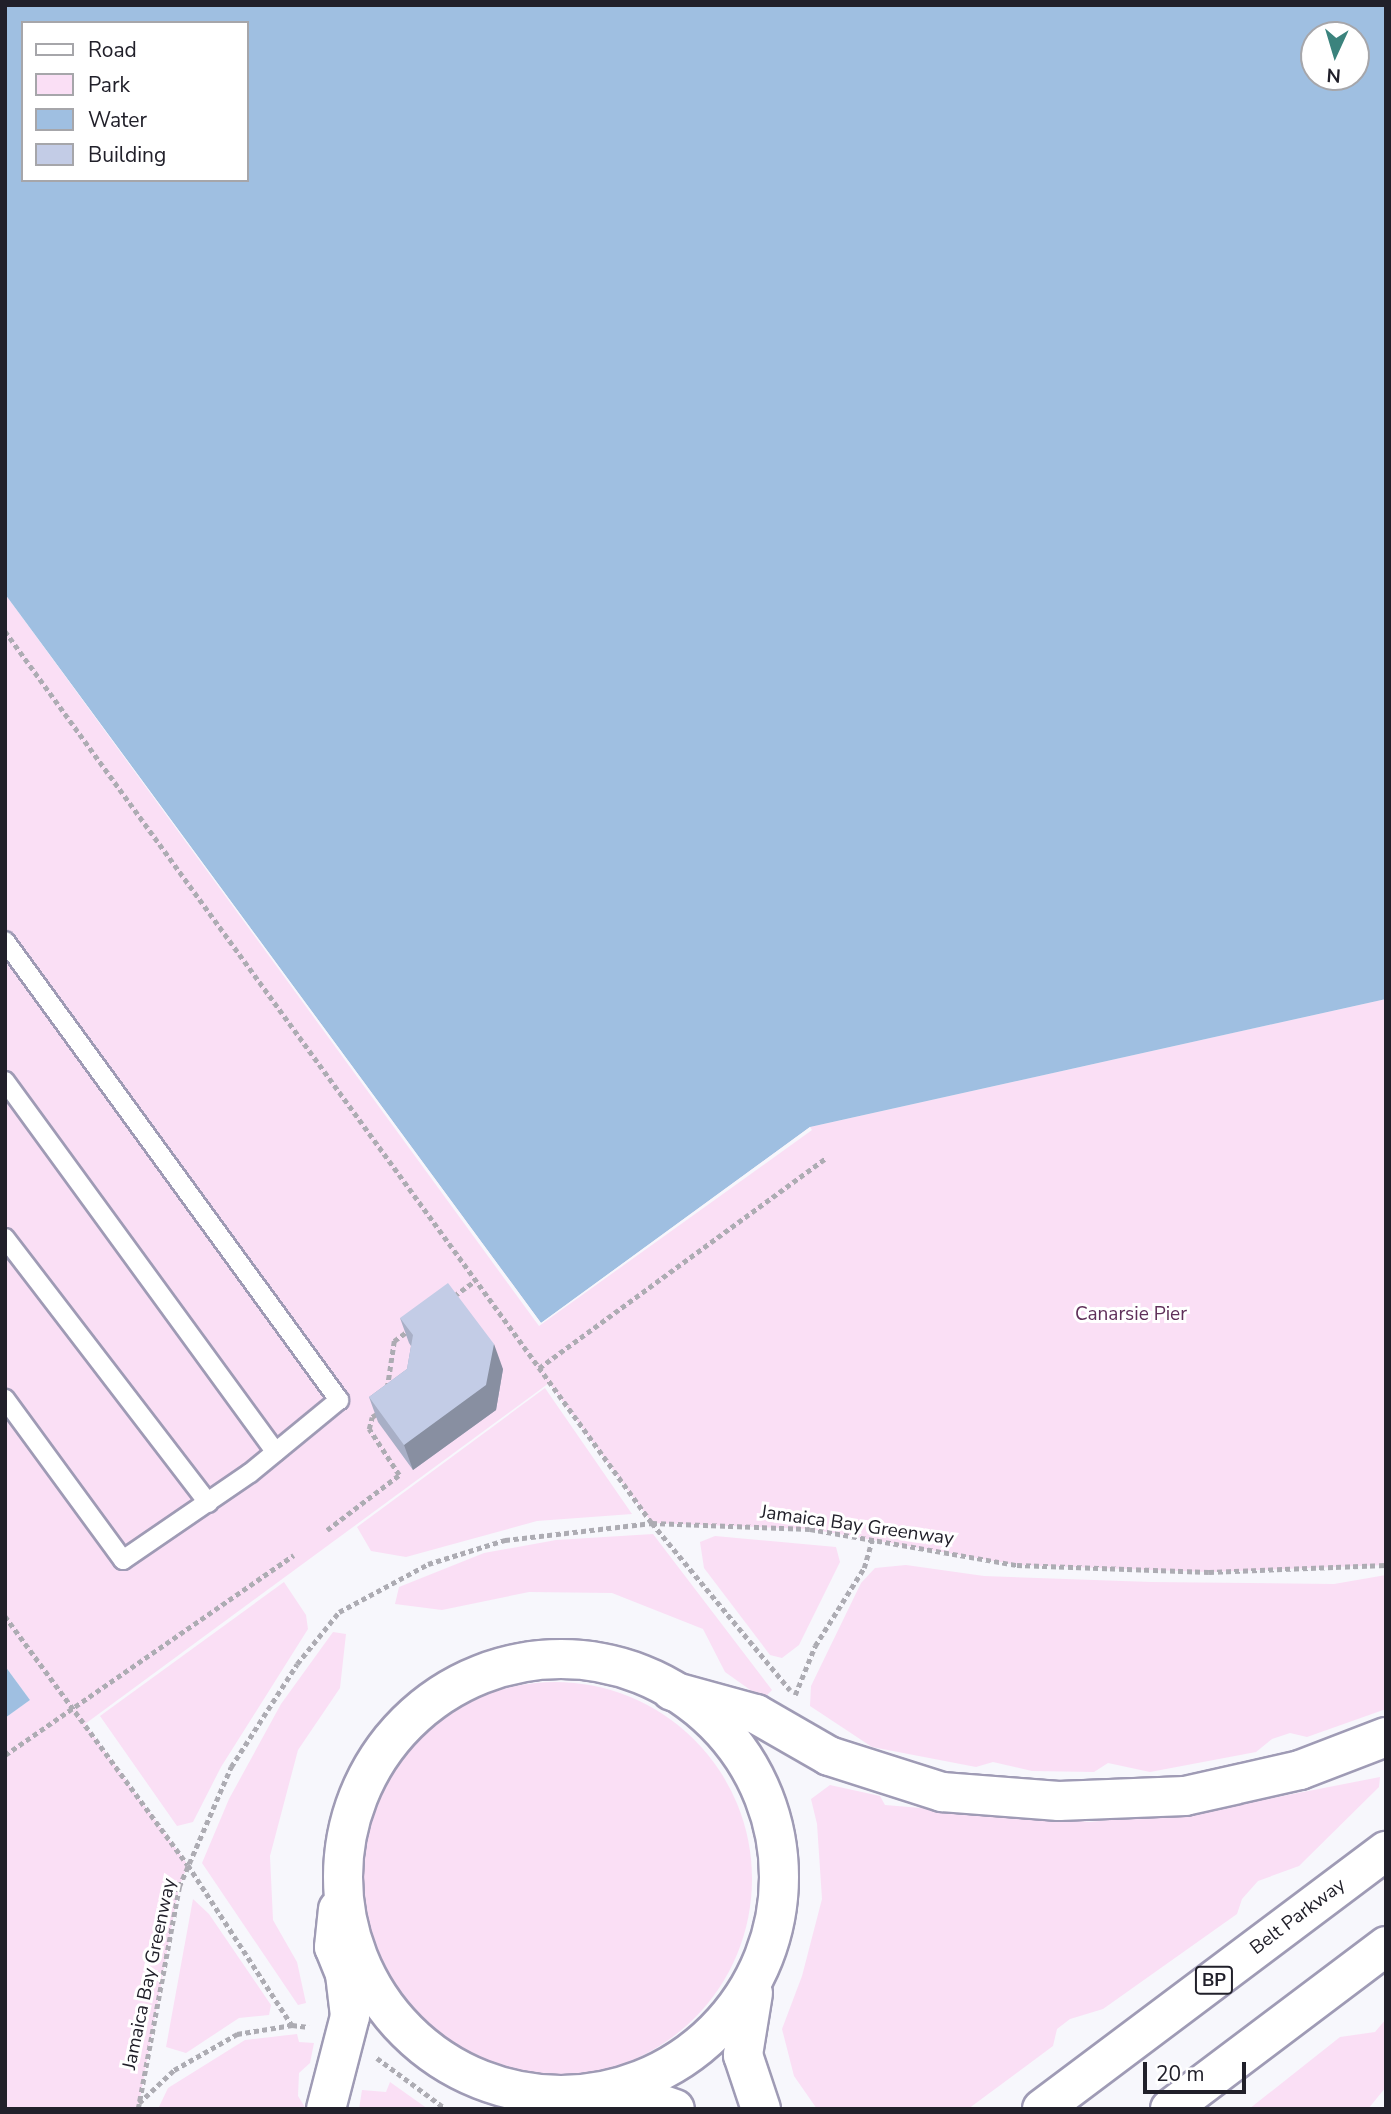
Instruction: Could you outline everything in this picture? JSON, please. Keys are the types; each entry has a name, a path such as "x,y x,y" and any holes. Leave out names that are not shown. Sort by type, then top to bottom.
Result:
{"main road":[{"path":"326,2109 350,2016 345,1974 334,1947 338,1909 338,1862 357,1782 393,1735 435,1697 486,1672 566,1658 636,1673 672,1691 756,1714 829,1756 942,1793 1059,1801 1185,1796 1300,1770 1386,1737"},
{"path":"672,1691 730,1743 757,1782 778,1830 782,1886 774,1934 744,2030 743,2055 761,2109"},
{"name":"Belt Parkway","path":"1042,2109 1386,1851"},
{"path":"338,1909 404,2026 441,2057 481,2079 527,2092 620,2090 656,2076 706,2043 758,1979"},
{"path":"1170,2109 1386,1946"},
{"path":"620,2090 675,2109"}],"lane":[{"path":"5,941 339,1400 208,1503 123,1560 5,1399"},
{"path":"5,1081 276,1452"},
{"path":"5,1238 208,1503"}],"path":[{"path":"5,631 652,1523 795,1696"},
{"path":"539,1368 826,1158"},
{"path":"445,1304 475,1281"},
{"path":"386,1395 394,1341 414,1326"},
{"path":"327,1530 399,1475 369,1429 372,1418 384,1409"},
{"name":"Jamaica Bay Greenway","path":"138,2106 179,1887 231,1767 297,1664 339,1612 428,1564 505,1540 652,1523 786,1527 1017,1565 1209,1572 1386,1565"},
{"path":"795,1708 795,1696 815,1646 864,1568 872,1540"},
{"path":"5,1755 72,1706 294,1555"},
{"path":"5,1616 188,1864 292,2025"},
{"path":"138,2106 174,2070 237,2034 292,2025 312,2027"},
{"path":"366,2050 446,2109"}],"green space":[{"name":"Canarsie Pier","path":"5,594 541,1323 810,1127 1386,999 1386,1565 1209,1572 1017,1565 810,1529 652,1523 549,1383 85,1724 188,1865 179,1887 138,2109 5,2109 5,1718 30,1700 5,1666"},
{"path":"545,1388 632,1514 537,1521 406,1557 371,1551 357,1527"},
{"path":"653,1534 772,1690 763,1699 725,1672 703,1629 612,1593 529,1592 442,1610 395,1604 399,1587 484,1553 556,1540"},
{"path":"715,1536 836,1547 840,1562 799,1645 782,1658 770,1655 704,1568 700,1542"},
{"path":"906,1565 984,1576 1151,1582 1334,1584 1386,1575 1386,1709 1307,1737 1290,1733 1272,1739 1256,1752 1150,1772 1108,1763 1094,1772 1032,1771 993,1762 976,1767 872,1747 810,1706 811,1686 861,1583 875,1568"},
{"path":"284,1582 306,1615 308,1629 221,1767 193,1822 177,1826 100,1716"},
{"path":"333,1632 346,1634 340,1688 298,1750 270,1856 273,1920 297,1962 306,2003 298,2005 202,1863 229,1799 281,1704"},
{"path":"555,1682 594,1685 631,1697 665,1715 695,1739 719,1769 737,1803 749,1840 752,1879 749,1918 737,1955 719,1989 695,2019 665,2043 631,2061 594,2073 555,2076 516,2073 479,2061 445,2043 415,2019 391,1989 373,1955 361,1918 358,1879 361,1840 373,1803 391,1769 415,1739 445,1715 479,1697 516,1685"},
{"path":"1380,1777 1379,1787 1299,1866 1258,1881 1242,1899 1237,1914 1103,2009 1070,2019 1057,2029 1053,2046 968,2109 817,2109 794,2076 782,2029 802,1976 822,1899 817,1824 811,1799 830,1785 880,1796 885,1805 1090,1822 1221,1808"},
{"path":"193,1899 209,1914 271,2005 269,2015 239,2018 186,2053 166,2047"},
{"path":"1386,2019 1386,2087 1368,2109 1249,2109 1340,2037 1375,2032"},
{"path":"297,2034 299,2042 314,2043 310,2063 299,2073 298,2096 306,2109 158,2109 168,2088 245,2040"},
{"path":"390,2082 428,2109 359,2109 362,2090 386,2092"}],"water":[{"path":"5,5 1386,5 1386,999 810,1127 541,1323 5,594"},
{"path":"5,1666 30,1700 5,1718"}],"pier":[{"path":"5,594 541,1323 810,1127 812,1130 539,1326"}],"building":[{"path":"448,1283 494,1344 486,1385 404,1445 369,1397 407,1369 413,1335 400,1318"}]}
